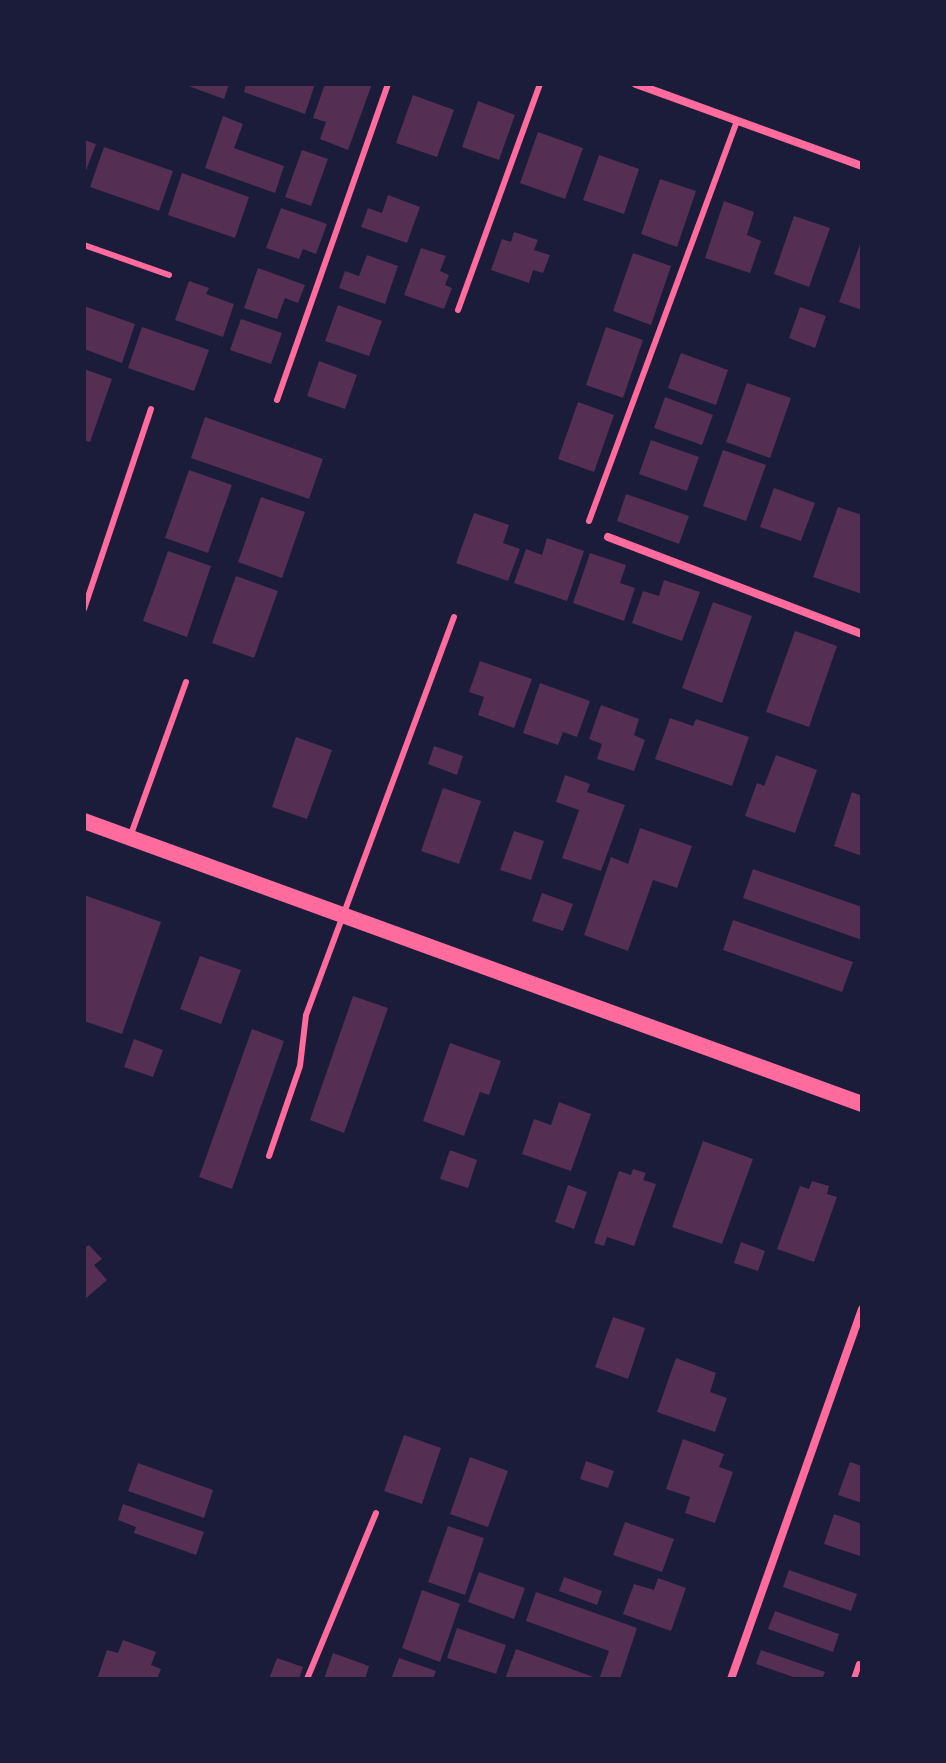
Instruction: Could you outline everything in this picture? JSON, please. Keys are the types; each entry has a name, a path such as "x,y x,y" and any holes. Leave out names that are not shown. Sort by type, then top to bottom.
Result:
{"main road":[{"path":"84,821 862,1104"}],"street":[{"path":"636,84 862,166"},
{"path":"608,537 862,634"},
{"path":"731,1679 862,1309"}],"lane":[{"path":"277,400 388,84"},
{"path":"458,310 540,84"},
{"path":"589,521 737,121"},
{"path":"84,245 169,275"},
{"path":"84,609 151,409"},
{"path":"269,1156 300,1066 306,1015 454,617"},
{"path":"130,837 186,682"},
{"path":"307,1679 376,1513"},
{"path":"854,1679 859,1664"}],"building":[{"path":"183,84 229,84 224,99"},
{"path":"246,84 315,84 305,114 244,92"},
{"path":"325,84 372,84 348,150 320,139 326,122 313,118"},
{"path":"413,95 454,110 437,157 396,143"},
{"path":"478,101 515,115 499,160 462,147"},
{"path":"223,116 243,124 234,148 284,166 275,193 205,168"},
{"path":"538,132 583,148 565,199 520,183"},
{"path":"84,140 96,144 84,176"},
{"path":"104,147 173,171 159,211 90,187"},
{"path":"302,150 328,159 311,206 285,197"},
{"path":"599,155 639,169 624,214 583,200"},
{"path":"182,173 249,197 235,238 168,215"},
{"path":"660,179 696,191 677,247 641,234"},
{"path":"388,195 420,207 407,243 361,227 368,208 382,213"},
{"path":"724,201 754,212 747,235 761,241 750,273 705,258"},
{"path":"281,208 327,224 316,254 303,249 299,259 266,248"},
{"path":"794,216 830,228 809,287 774,274"},
{"path":"514,232 538,240 534,250 550,255 543,273 533,270 529,283 491,270 502,239 511,242"},
{"path":"862,239 862,310 839,302"},
{"path":"421,248 446,256 440,271 449,275 445,285 452,288 444,309 404,295"},
{"path":"633,253 671,266 651,325 613,311"},
{"path":"367,255 398,266 385,304 339,288 345,271 359,276"},
{"path":"258,268 305,285 298,303 285,298 277,319 244,308"},
{"path":"189,281 209,288 206,294 234,304 223,337 175,320"},
{"path":"338,305 382,321 369,356 325,341"},
{"path":"84,306 135,324 122,363 84,349"},
{"path":"800,307 826,316 815,348 789,338"},
{"path":"241,319 282,333 271,364 230,350"},
{"path":"142,327 209,350 194,391 128,368"},
{"path":"606,327 643,340 623,398 586,385"},
{"path":"681,353 728,370 716,405 668,388"},
{"path":"319,361 357,375 345,409 307,396"},
{"path":"84,369 112,379 90,442 84,440"},
{"path":"747,383 791,398 770,458 726,442"},
{"path":"665,397 713,415 702,445 654,428"},
{"path":"578,402 614,415 594,472 558,459"},
{"path":"205,417 323,459 309,499 191,458"},
{"path":"651,440 699,457 687,491 639,474"},
{"path":"723,450 766,465 746,521 703,506"},
{"path":"189,470 232,485 208,553 165,538"},
{"path":"774,488 815,503 801,541 760,527"},
{"path":"626,494 689,516 679,544 617,521"},
{"path":"261,497 305,512 282,578 238,562"},
{"path":"838,507 862,515 862,594 813,577"},
{"path":"474,513 509,525 503,543 520,549 508,581 456,563"},
{"path":"547,538 584,551 567,601 514,583 526,549 542,555"},
{"path":"168,551 211,566 187,637 143,621"},
{"path":"590,553 626,565 620,583 635,588 624,621 573,603"},
{"path":"236,576 278,591 254,658 212,643"},
{"path":"664,580 700,592 682,641 632,623 643,591 659,596"},
{"path":"713,602 752,616 722,703 682,688"},
{"path":"795,631 837,646 809,727 766,712"},
{"path":"480,661 532,679 514,728 478,715 484,697 469,692"},
{"path":"540,683 590,701 577,737 563,732 558,745 523,733"},
{"path":"601,705 639,719 634,735 645,740 634,771 597,759 602,744 589,739"},
{"path":"670,718 693,726 696,719 749,737 732,786 655,759"},
{"path":"296,737 332,750 307,819 272,807"},
{"path":"434,746 463,756 457,775 428,764"},
{"path":"776,755 817,770 795,833 745,816 757,783 764,786"},
{"path":"565,775 590,784 587,792 625,805 601,871 562,858 579,810 556,802"},
{"path":"443,788 481,801 459,864 421,851"},
{"path":"852,792 862,796 862,856 834,846"},
{"path":"640,828 692,846 677,888 653,880 628,951 584,935 611,857 628,864"},
{"path":"514,831 544,841 531,880 500,870"},
{"path":"753,869 862,907 862,940 743,898"},
{"path":"542,893 573,904 563,931 532,921"},
{"path":"84,895 161,922 122,1034 84,1021"},
{"path":"733,920 853,962 842,992 723,950"},
{"path":"200,956 241,970 221,1024 180,1009"},
{"path":"353,996 388,1008 344,1133 310,1120"},
{"path":"252,1029 284,1041 232,1189 199,1177"},
{"path":"134,1039 163,1050 153,1077 124,1067"},
{"path":"450,1043 501,1061 489,1095 480,1092 464,1136 423,1121"},
{"path":"559,1102 591,1114 571,1171 522,1154 534,1119 551,1125"},
{"path":"703,1141 753,1159 722,1244 672,1227"},
{"path":"450,1150 477,1160 468,1188 440,1179"},
{"path":"633,1169 646,1173 643,1180 656,1184 634,1246 607,1237 604,1246 594,1243 619,1171 631,1175"},
{"path":"812,1181 829,1186 827,1194 837,1197 814,1262 777,1249 800,1186 809,1189"},
{"path":"568,1185 587,1192 574,1229 555,1222"},
{"path":"741,1242 765,1251 758,1271 734,1263"},
{"path":"89,1245 102,1259 94,1265 107,1280 84,1300 84,1248"},
{"path":"613,1317 645,1328 628,1379 595,1367"},
{"path":"676,1358 716,1373 710,1392 727,1398 715,1432 657,1412"},
{"path":"404,1435 441,1448 422,1504 384,1491"},
{"path":"683,1439 724,1454 719,1467 733,1472 715,1523 685,1513 690,1497 666,1489"},
{"path":"470,1457 508,1471 488,1527 450,1514"},
{"path":"586,1461 614,1471 608,1488 580,1479"},
{"path":"850,1462 862,1466 862,1503 838,1495"},
{"path":"138,1463 213,1490 204,1518 128,1491"},
{"path":"123,1504 204,1532 196,1555 134,1533 136,1527 118,1520"},
{"path":"834,1514 862,1524 860,1556 824,1544"},
{"path":"625,1522 674,1539 662,1572 613,1555"},
{"path":"448,1526 484,1538 465,1595 428,1582"},
{"path":"789,1570 857,1594 851,1611 783,1587"},
{"path":"479,1572 525,1588 514,1619 468,1602"},
{"path":"564,1577 602,1591 597,1605 559,1591"},
{"path":"658,1578 686,1588 671,1631 623,1614 634,1584 654,1590"},
{"path":"422,1590 460,1604 440,1662 402,1648"},
{"path":"536,1592 637,1628 620,1679 599,1679 609,1651 526,1621"},
{"path":"775,1611 839,1634 833,1652 768,1629"},
{"path":"457,1628 506,1645 496,1674 447,1658"},
{"path":"123,1640 156,1652 151,1665 161,1669 157,1679 97,1679 107,1650 118,1653"},
{"path":"516,1649 599,1679 505,1679"},
{"path":"761,1650 825,1672 822,1679 799,1679 756,1664"},
{"path":"333,1653 369,1666 365,1679 324,1679"},
{"path":"277,1658 303,1667 299,1679 269,1679"},
{"path":"399,1658 436,1671 433,1679 391,1679"}]}
